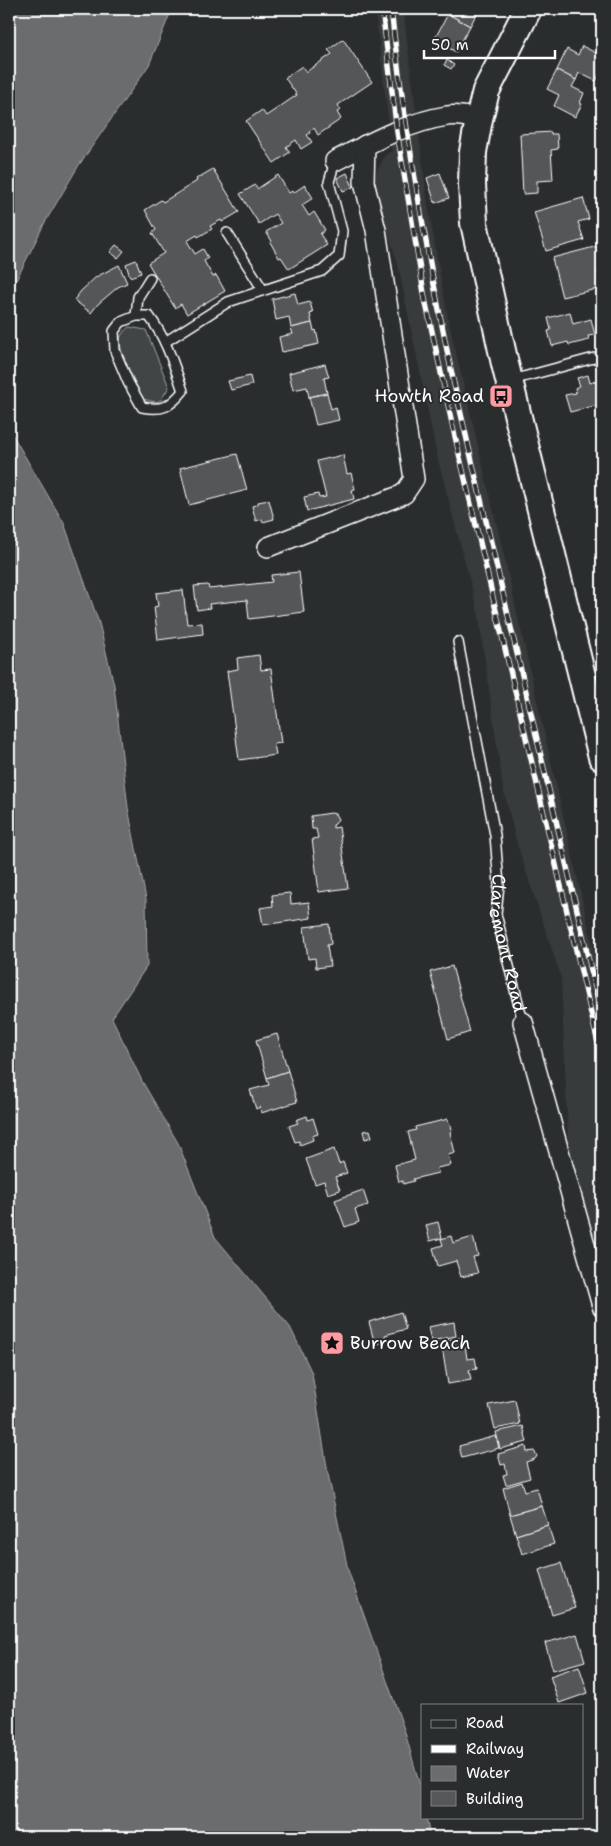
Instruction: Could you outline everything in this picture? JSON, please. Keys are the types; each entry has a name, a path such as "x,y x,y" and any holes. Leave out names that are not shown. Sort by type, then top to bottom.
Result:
{"main road":[{"path":"528,9 486,91 478,118 473,152 474,223 509,380 602,757"}],"street":[{"path":"336,161 365,145 424,122 450,115 478,118"},
{"path":"268,547 404,494 414,478 376,230 364,182 365,145"},
{"name":"Claremont Road","path":"523,1022 597,1268 602,1306"}],"lane":[{"path":"165,342 228,302 322,271 339,256 342,231 329,182 336,161"},
{"path":"227,233 263,290"},
{"path":"136,316 138,297 150,278"},
{"path":"136,316 149,316 159,329 165,342 182,391 173,403 157,410 142,407 128,382 115,351 114,330 121,322 136,316"},
{"path":"509,380 594,358"},
{"name":"Claremont Road","path":"458,642 481,771 495,835 499,885 496,914 523,1022"}],"shaded area":[{"path":"375,9 403,9 428,206 448,319 602,986 602,1245 587,1227 569,1162 561,977 516,841 503,788 478,612 437,456 398,265 372,182 385,155 392,151"},
{"path":"129,327 146,330 169,387 161,400 156,402 143,399 123,355 120,338"}],"water":[{"path":"9,9 172,9 149,65 79,165 44,224 9,295"},
{"path":"9,429 64,523 99,623 114,685 128,808 146,899 147,966 112,1018 142,1081 178,1143 215,1237 290,1327 312,1373 328,1474 348,1570 405,1732 421,1790 421,1818 426,1818 430,1837 9,1837"}],"building":[{"path":"450,9 479,9 470,26 448,14"},
{"path":"448,14 470,26 456,52 434,40"},
{"path":"343,39 372,82 338,105 341,110 337,112 341,119 318,135 314,128 309,131 310,133 307,135 312,142 301,149 296,140 286,147 290,152 274,163 246,121 262,110 266,116 297,95 285,78 302,66 306,72 332,54 328,50"},
{"path":"582,46 602,56 602,69 596,81 579,73 576,80 557,70 567,49 578,55"},
{"path":"447,60 454,65 451,69 444,65"},
{"path":"557,70 576,80 572,87 584,93 580,103 582,104 575,117 554,106 559,95 547,89"},
{"path":"551,132 551,134 557,134 558,149 551,150 553,180 537,181 537,193 523,194 520,134"},
{"path":"213,169 239,212 222,222 221,220 210,226 212,229 187,241 195,254 203,249 208,258 204,261 213,277 216,275 225,291 187,314 181,304 175,308 148,263 164,253 152,233 156,230 145,210 161,200 163,202"},
{"path":"347,173 353,187 343,191 337,178"},
{"path":"440,173 449,198 435,203 427,178"},
{"path":"278,175 289,193 292,191 293,193 305,185 313,198 302,205 309,216 314,212 325,230 320,234 327,245 289,269 281,257 279,258 266,232 281,223 275,214 259,224 240,194 255,185 257,189"},
{"path":"583,198 589,219 578,222 584,240 546,251 534,212"},
{"path":"116,245 124,251 118,258 110,252"},
{"path":"602,245 602,270 597,271 601,288 562,297 552,258"},
{"path":"136,260 141,273 130,277 126,264"},
{"path":"119,265 127,283 118,287 98,304 91,313 74,300 96,277"},
{"path":"295,293 298,305 310,302 313,313 310,314 312,323 291,328 289,317 276,320 272,299"},
{"path":"570,312 573,324 591,319 595,335 588,336 589,340 569,345 568,342 552,346 548,331 551,330 548,318"},
{"path":"312,323 314,331 316,330 319,344 282,352 279,337 293,334 291,328"},
{"path":"325,364 329,377 324,378 327,393 309,397 307,387 293,390 289,373"},
{"path":"588,375 590,383 602,379 602,404 570,412 565,395 576,393 575,388 580,386 577,378"},
{"path":"250,376 252,385 231,390 228,381"},
{"path":"327,393 331,409 336,407 339,420 316,425 309,397"},
{"path":"237,454 247,490 189,505 180,468"},
{"path":"343,455 347,474 351,473 355,489 352,490 354,499 307,511 304,497 318,494 319,498 326,497 317,461"},
{"path":"269,500 274,519 263,522 262,519 256,521 252,506 258,504 258,502"},
{"path":"299,572 304,612 249,619 247,600 209,604 210,608 197,610 194,586 208,585 209,589 272,582 271,575"},
{"path":"183,590 187,624 202,623 203,634 158,640 154,607 158,606 156,593"},
{"path":"259,655 261,670 271,669 281,743 274,744 276,755 239,760 227,671 238,669 237,658"},
{"path":"335,814 338,819 333,828 339,827 348,888 319,892 312,839 318,838 316,829 312,829 311,816"},
{"path":"290,893 291,904 309,902 311,918 263,925 260,908 273,906 272,895"},
{"path":"329,924 331,944 327,945 330,966 316,968 315,958 308,959 304,927"},
{"path":"452,966 470,1032 448,1039 430,972"},
{"path":"277,1034 288,1071 267,1078 256,1040"},
{"path":"288,1071 297,1102 261,1113 260,1107 256,1109 250,1090 269,1085 267,1078"},
{"path":"307,1116 308,1120 313,1118 318,1134 312,1136 313,1140 300,1145 299,1141 295,1142 289,1126 298,1123 296,1120"},
{"path":"448,1119 451,1125 452,1130 450,1132 455,1153 448,1155 451,1165 437,1168 438,1173 413,1179 414,1181 403,1184 403,1181 399,1182 395,1165 415,1160 408,1132 416,1130 415,1127"},
{"path":"370,1130 372,1137 365,1139 363,1131"},
{"path":"334,1149 339,1164 343,1162 347,1173 335,1177 340,1190 328,1194 324,1181 315,1184 306,1159"},
{"path":"363,1190 368,1205 355,1209 359,1222 345,1227 335,1200"},
{"path":"438,1222 442,1238 430,1241 426,1225"},
{"path":"451,1236 453,1243 473,1237 478,1256 473,1257 478,1273 461,1277 456,1261 438,1266 433,1248 443,1245 441,1239"},
{"path":"401,1312 406,1329 385,1335 386,1341 375,1345 369,1322"},
{"path":"454,1322 456,1336 431,1341 428,1327"},
{"path":"464,1337 467,1359 475,1358 477,1369 469,1370 471,1380 448,1384 441,1341"},
{"path":"515,1400 520,1424 495,1429 489,1405"},
{"path":"523,1426 527,1442 500,1449 496,1432"},
{"path":"496,1436 499,1448 462,1458 459,1446"},
{"path":"526,1446 527,1452 534,1451 537,1456 535,1459 526,1462 530,1478 506,1485 503,1475 507,1474 505,1464 501,1465 498,1454"},
{"path":"522,1482 525,1491 537,1488 542,1506 510,1515 503,1488"},
{"path":"542,1506 548,1525 516,1535 510,1515"},
{"path":"548,1525 554,1544 522,1554 516,1535"},
{"path":"561,1563 575,1608 552,1615 539,1570"},
{"path":"577,1634 585,1661 553,1670 545,1643"},
{"path":"579,1666 588,1693 559,1703 550,1676"},
{"path":"602,1784 602,1799 598,1786"}],"railway":[{"path":"382,9 397,132 425,299 453,428 602,1060"},
{"path":"391,9 418,197 454,384 602,1017"}],"place":[{"name":"Howth Road","path":"501,396"},
{"name":"Burrow Beach","path":"332,1343"}]}
